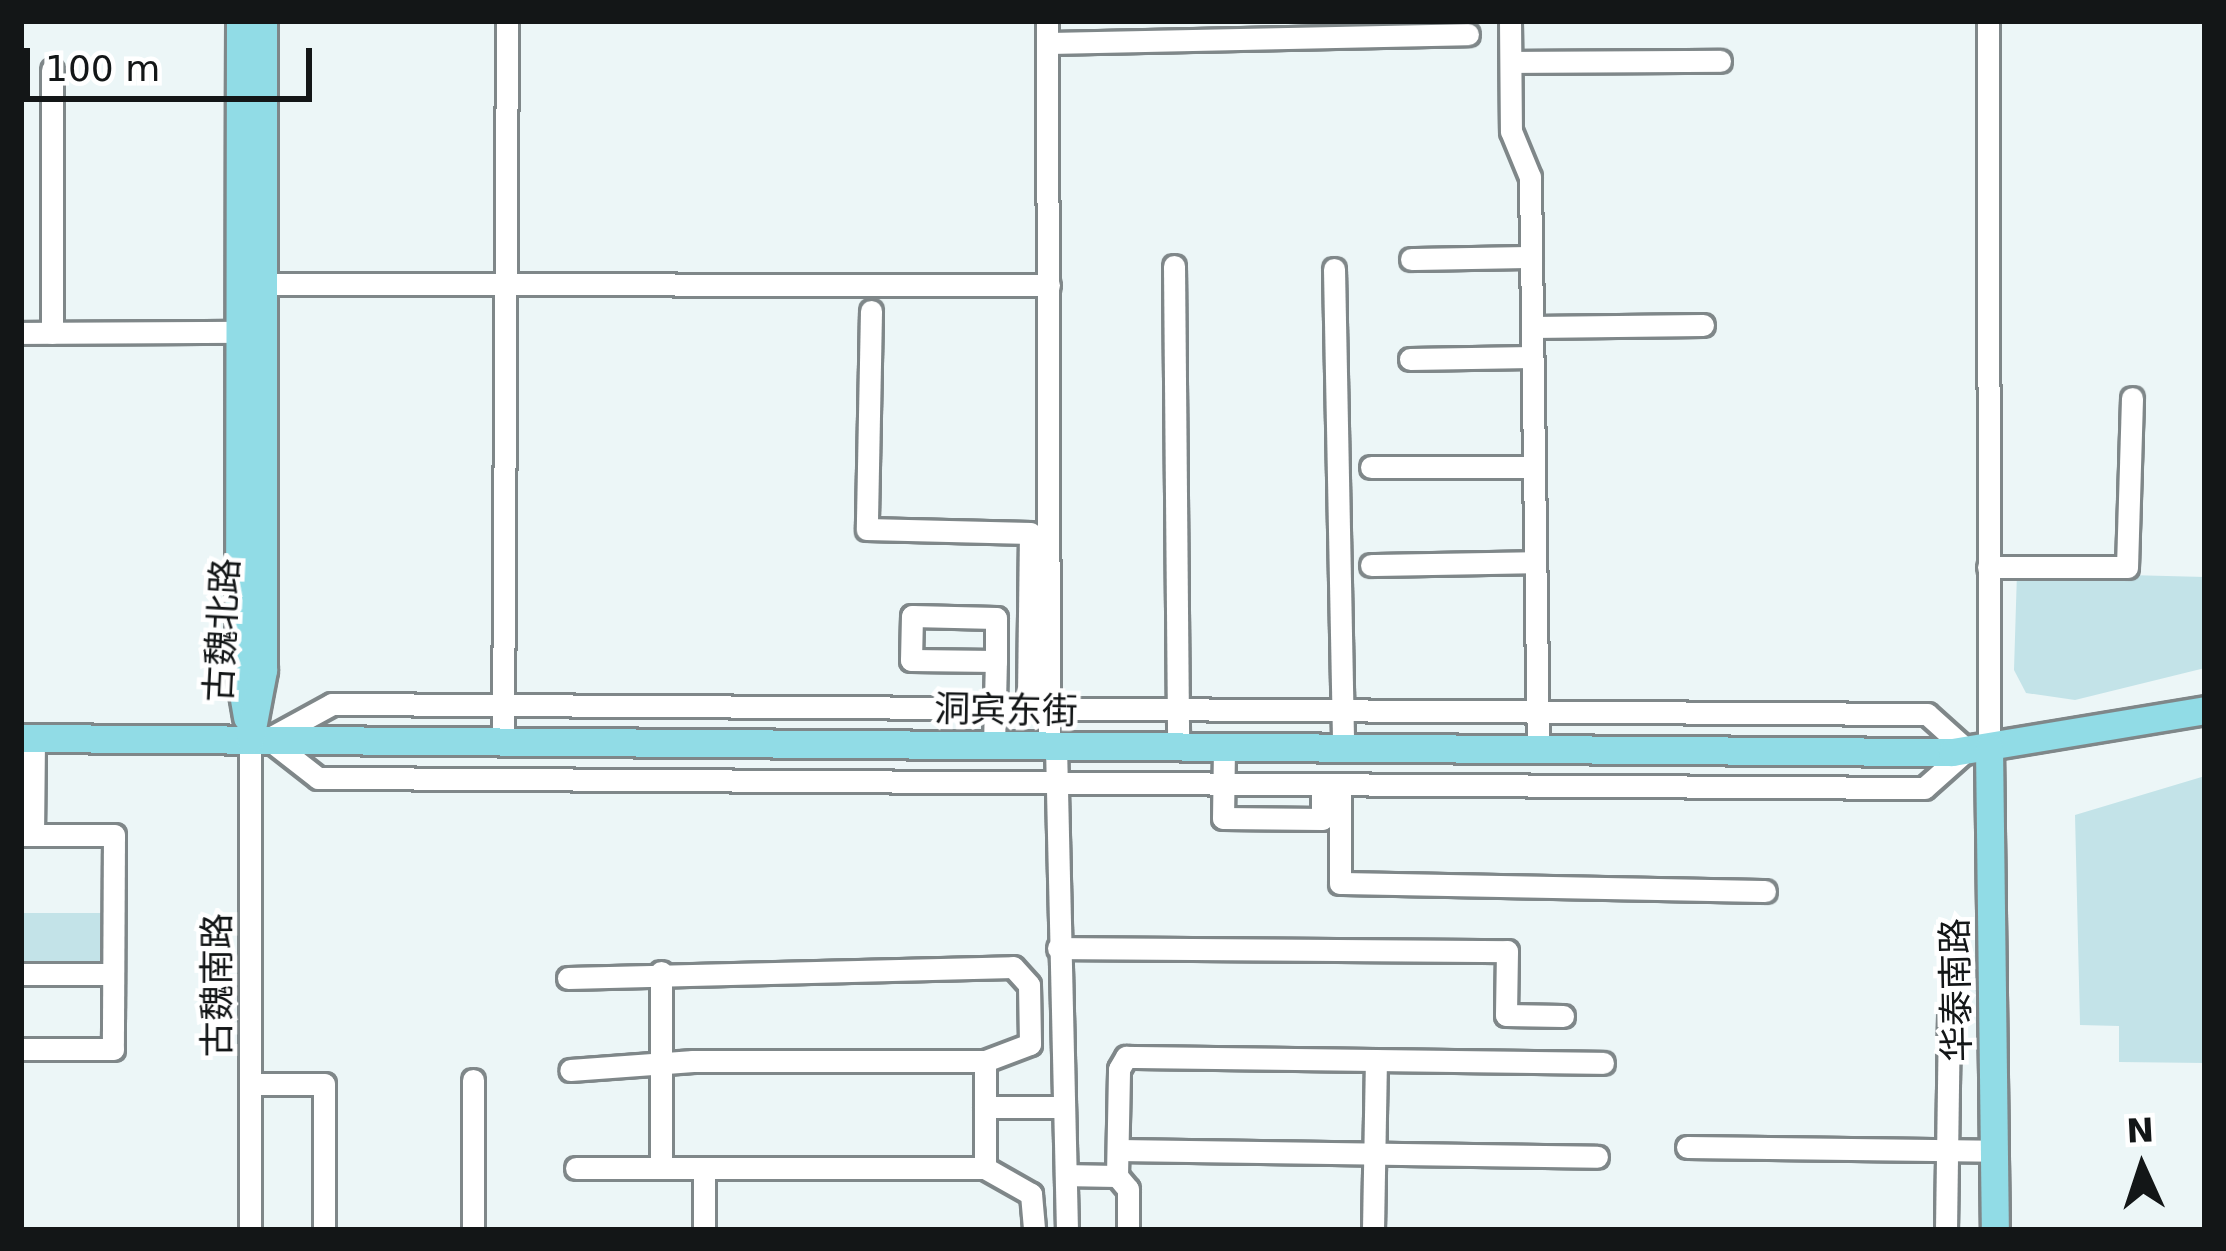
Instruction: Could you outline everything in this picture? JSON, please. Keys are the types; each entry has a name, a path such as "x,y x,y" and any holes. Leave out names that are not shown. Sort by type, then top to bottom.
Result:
{"main road":[{"name":"古魏北路","path":"240,21 239,670 259,739"},
{"name":"古魏北路","path":"259,739 263,21"},
{"name":"洞宾东街","path":"27,738 1538,751 1978,749 2205,710"},
{"name":"华泰南路","path":"1978,749 1995,1230"}],"street":[{"path":"503,740 507,21"},
{"path":"1510,21 1511,131 1530,177 1538,751"},
{"path":"1978,749 1988,567 1988,21"},
{"path":"1038,708 1049,285 1047,32 1468,34"},
{"path":"1511,62 1720,61"},
{"path":"52,70 52,333"},
{"path":"1412,259 1531,257"},
{"path":"1174,266 1178,748"},
{"path":"1334,269 1343,749"},
{"path":"263,284 1049,285"},
{"path":"871,311 867,530 1030,533 1038,708 1052,746 1056,783 1067,1230"},
{"path":"1532,327 1703,325"},
{"path":"21,333 240,332"},
{"path":"1410,359 1532,357"},
{"path":"1988,567 2127,567 2132,398"},
{"path":"1371,466 1534,467"},
{"path":"1371,565 1535,562"},
{"path":"994,746 996,661"},
{"path":"259,739 332,704 504,704 1927,714 1978,749"},
{"path":"21,1048 113,1049 114,835 27,835 27,738"},
{"path":"259,739 318,778 1331,785 1924,788 1978,749"},
{"name":"古魏南路","path":"250,1230 259,739"},
{"path":"1224,748 1223,818 1322,819 1331,785"},
{"path":"1331,785 1340,883 1765,891"},
{"path":"1058,948 1507,951 1507,1015 1562,1016"},
{"path":"568,978 661,972 1013,967 1029,986 1030,1044 985,1061 570,1070"},
{"path":"661,972 661,1168"},
{"path":"21,974 113,974"},
{"path":"1946,1230 1949,1013"},
{"path":"1128,1230 1128,1190 1117,1176 1119,1069 1126,1057 1603,1064"},
{"path":"1373,1230 1376,1060"},
{"path":"985,1061 985,1168"},
{"path":"472,1079 473,1230"},
{"path":"250,1084 324,1084 324,1230"},
{"path":"985,1107 1062,1106"},
{"path":"1687,1147 1994,1151"},
{"path":"1118,1150 1597,1157"},
{"path":"576,1168 985,1168 1031,1194 1034,1230"},
{"path":"704,1168 704,1230"},
{"path":"1066,1175 1117,1176"}],"shaded area":[{"path":"2017,572 2205,577 2205,668 2075,700 2026,693 2014,670"},
{"path":"2205,776 2205,1063 2119,1062 2119,1026 2080,1025 2075,815"},
{"path":"21,913 102,913 102,966 21,966"}]}
